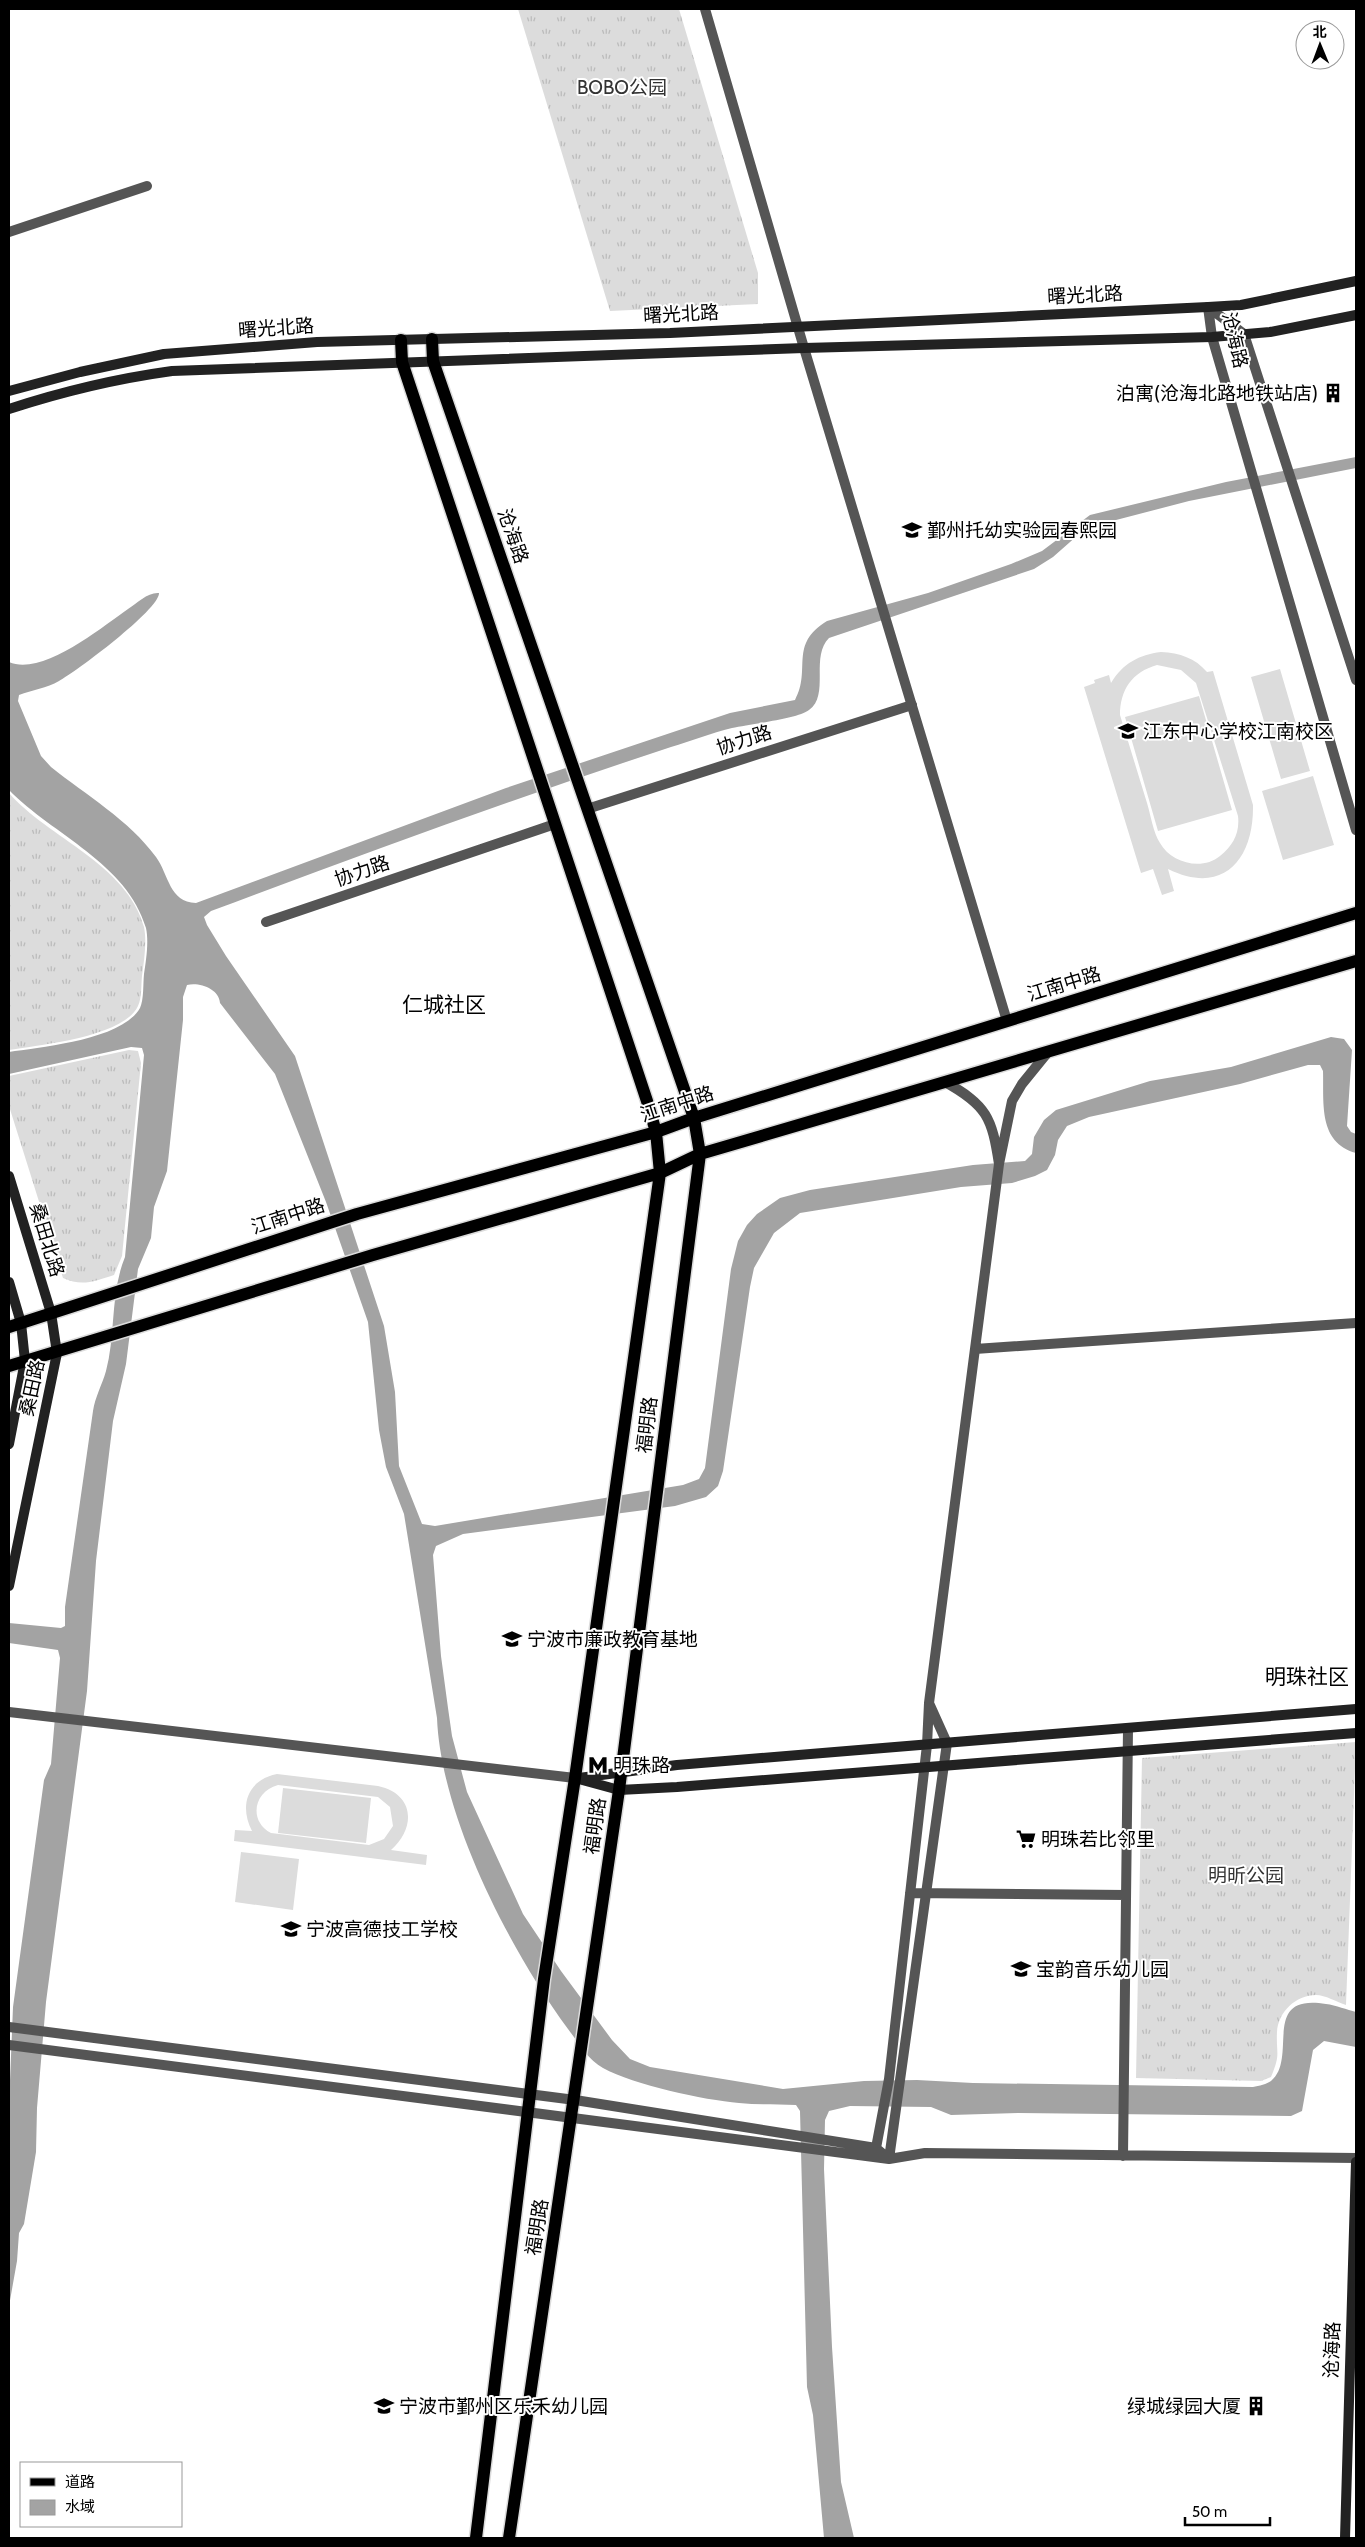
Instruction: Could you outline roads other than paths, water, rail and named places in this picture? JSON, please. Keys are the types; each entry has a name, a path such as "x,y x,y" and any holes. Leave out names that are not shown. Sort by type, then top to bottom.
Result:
{"main road":[{"name":"曙光北路","path":"9,391 80,372 164,354 316,342 670,333 1241,305 1356,281"},
{"name":"曙光北路","path":"9,409 49,396 111,380 172,371 804,348 1212,337 1270,332 1356,315"},
{"name":"沧海路","path":"432,339 433,361 587,809"},
{"name":"福明路","path":"400,340 402,362 656,1132 660,1173 526,2111 476,2538"},
{"name":"福明路","path":"509,2538 575,2100 622,1770 700,1154 694,1118 587,809"},
{"name":"江南中路","path":"9,1327 357,1214 656,1132 694,1118 1356,913"},
{"path":"9,1366 336,1268 373,1255 660,1173 700,1154 1356,961"},
{"name":"桑田北路","path":"9,1176 51,1313"},
{"path":"9,1282 21,1323"},
{"name":"桑田路","path":"9,1586 57,1352 51,1313"},
{"name":"桑田路","path":"9,1444 25,1361 21,1323"},
{"path":"575,1778 622,1770 1356,1709"},
{"path":"575,1778 619,1790 1356,1734"},
{"name":"沧海路","path":"1345,2538 1356,2162"}],"street":[{"path":"705,9 804,348 1007,1021"},
{"path":"9,232 147,186"},
{"name":"沧海路","path":"1208,307 1244,334 1356,680"},
{"name":"沧海路","path":"1208,307 1212,337 1356,830"},
{"name":"协力路","path":"587,809 912,705"},
{"name":"协力路","path":"266,922 555,824"},
{"path":"876,2148 889,2079 927,1745 929,1703 999,1165 1012,1101 1022,1084 1048,1052"},
{"path":"945,1082 980,1104 994,1133 999,1165"},
{"path":"975,1349 1356,1323"},
{"path":"888,2159 945,1766 947,1743 929,1703"},
{"path":"9,1712 575,1778"},
{"path":"1123,2156 1128,1729"},
{"path":"910,1893 1126,1894"},
{"path":"9,2027 575,2100 782,2140"},
{"path":"9,2046 572,2117 782,2140 832,2147 888,2159 924,2153 1356,2158"},
{"path":"832,2147 876,2148 888,2159"}],"water":[{"path":"1356,457 1356,468 1189,501 1093,526 1078,535 1053,557 1034,569 829,638 821,655 818,695 815,703 809,710 803,713 784,719 724,730 613,766 325,868 211,911 204,917 226,956 295,1056 384,1326 395,1392 399,1466 422,1524 435,1526 683,1485 699,1479 705,1468 731,1269 738,1241 747,1225 757,1214 780,1198 810,1190 973,1165 1025,1161 1032,1154 1034,1137 1044,1120 1056,1110 1150,1081 1231,1067 1331,1037 1344,1039 1352,1050 1347,1126 1351,1132 1356,1134 1356,1153 1344,1148 1329,1131 1324,1109 1323,1071 1320,1065 1308,1065 1240,1084 1089,1117 1067,1126 1058,1140 1055,1155 1047,1170 1012,1183 961,1187 800,1213 774,1233 754,1268 723,1471 718,1486 706,1497 675,1506 463,1534 436,1546 433,1555 441,1656 452,1736 467,1792 523,1914 561,1971 612,2040 630,2059 650,2067 783,2089 864,2081 917,2080 973,2083 1253,2087 1271,2081 1279,2071 1287,2017 1293,2008 1306,2003 1330,2005 1356,2012 1356,2047 1324,2041 1313,2050 1302,2111 1291,2116 1018,2113 951,2115 931,2107 850,2106 829,2111 825,2120 824,2169 832,2347 841,2482 854,2538 824,2538 813,2415 807,2387 800,2111 796,2105 739,2103 689,2095 650,2086 616,2074 598,2065 584,2050 546,1997 502,1922 482,1881 465,1839 451,1797 441,1757 437,1718 404,1514 386,1467 379,1430 368,1322 326,1202 275,1074 220,1003 213,990 192,984 187,985 183,997 183,1020 167,1171 154,1207 151,1238 138,1269 126,1364 113,1421 96,1561 87,1691 46,2002 37,2108 36,2152 24,2224 19,2233 17,2261 9,2306 9,2105 13,2007 44,1780 51,1764 60,1658 58,1650 9,1643 9,1623 61,1628 65,1626 65,1607 93,1411 109,1357 117,1285 125,1257 144,1055 142,1048 131,1047 9,1074 9,1052 60,1044 99,1035 131,1019 140,1008 142,1001 147,939 146,928 136,905 123,885 87,852 9,790 9,662 23,665 38,663 54,657 88,638 143,598 159,593 156,601 146,612 116,640 59,681 19,695 18,701 41,756 51,767 133,831 156,857 175,893 180,898 196,903 506,788 730,713 795,700 802,678 804,648 815,630 827,621 928,593 1011,564 1042,551 1090,515 1226,482"}],"place":[{"name":"泊寓(沧海北路地铁站店)","path":"1333,393"},
{"name":"鄞州托幼实验园春熙园","path":"912,530"},
{"name":"江东中心学校江南校区","path":"1128,731"},
{"name":"宁波市廉政教育基地","path":"512,1639"},
{"name":"明珠路","path":"598,1765"},
{"name":"明珠若比邻里","path":"1026,1839"},
{"name":"宁波高德技工学校","path":"291,1929"},
{"name":"宝韵音乐幼儿园","path":"1021,1969"},
{"name":"宁波市鄞州区乐禾幼儿园","path":"384,2406"},
{"name":"绿城绿园大厦","path":"1256,2406"}],"district":[{"name":"仁城社区","path":"444,1004"},
{"name":"明珠社区","path":"1307,1676"}],"park label":[{"name":"BOBO公园","path":"622,87"},
{"name":"明昕公园","path":"1246,1875"}]}
